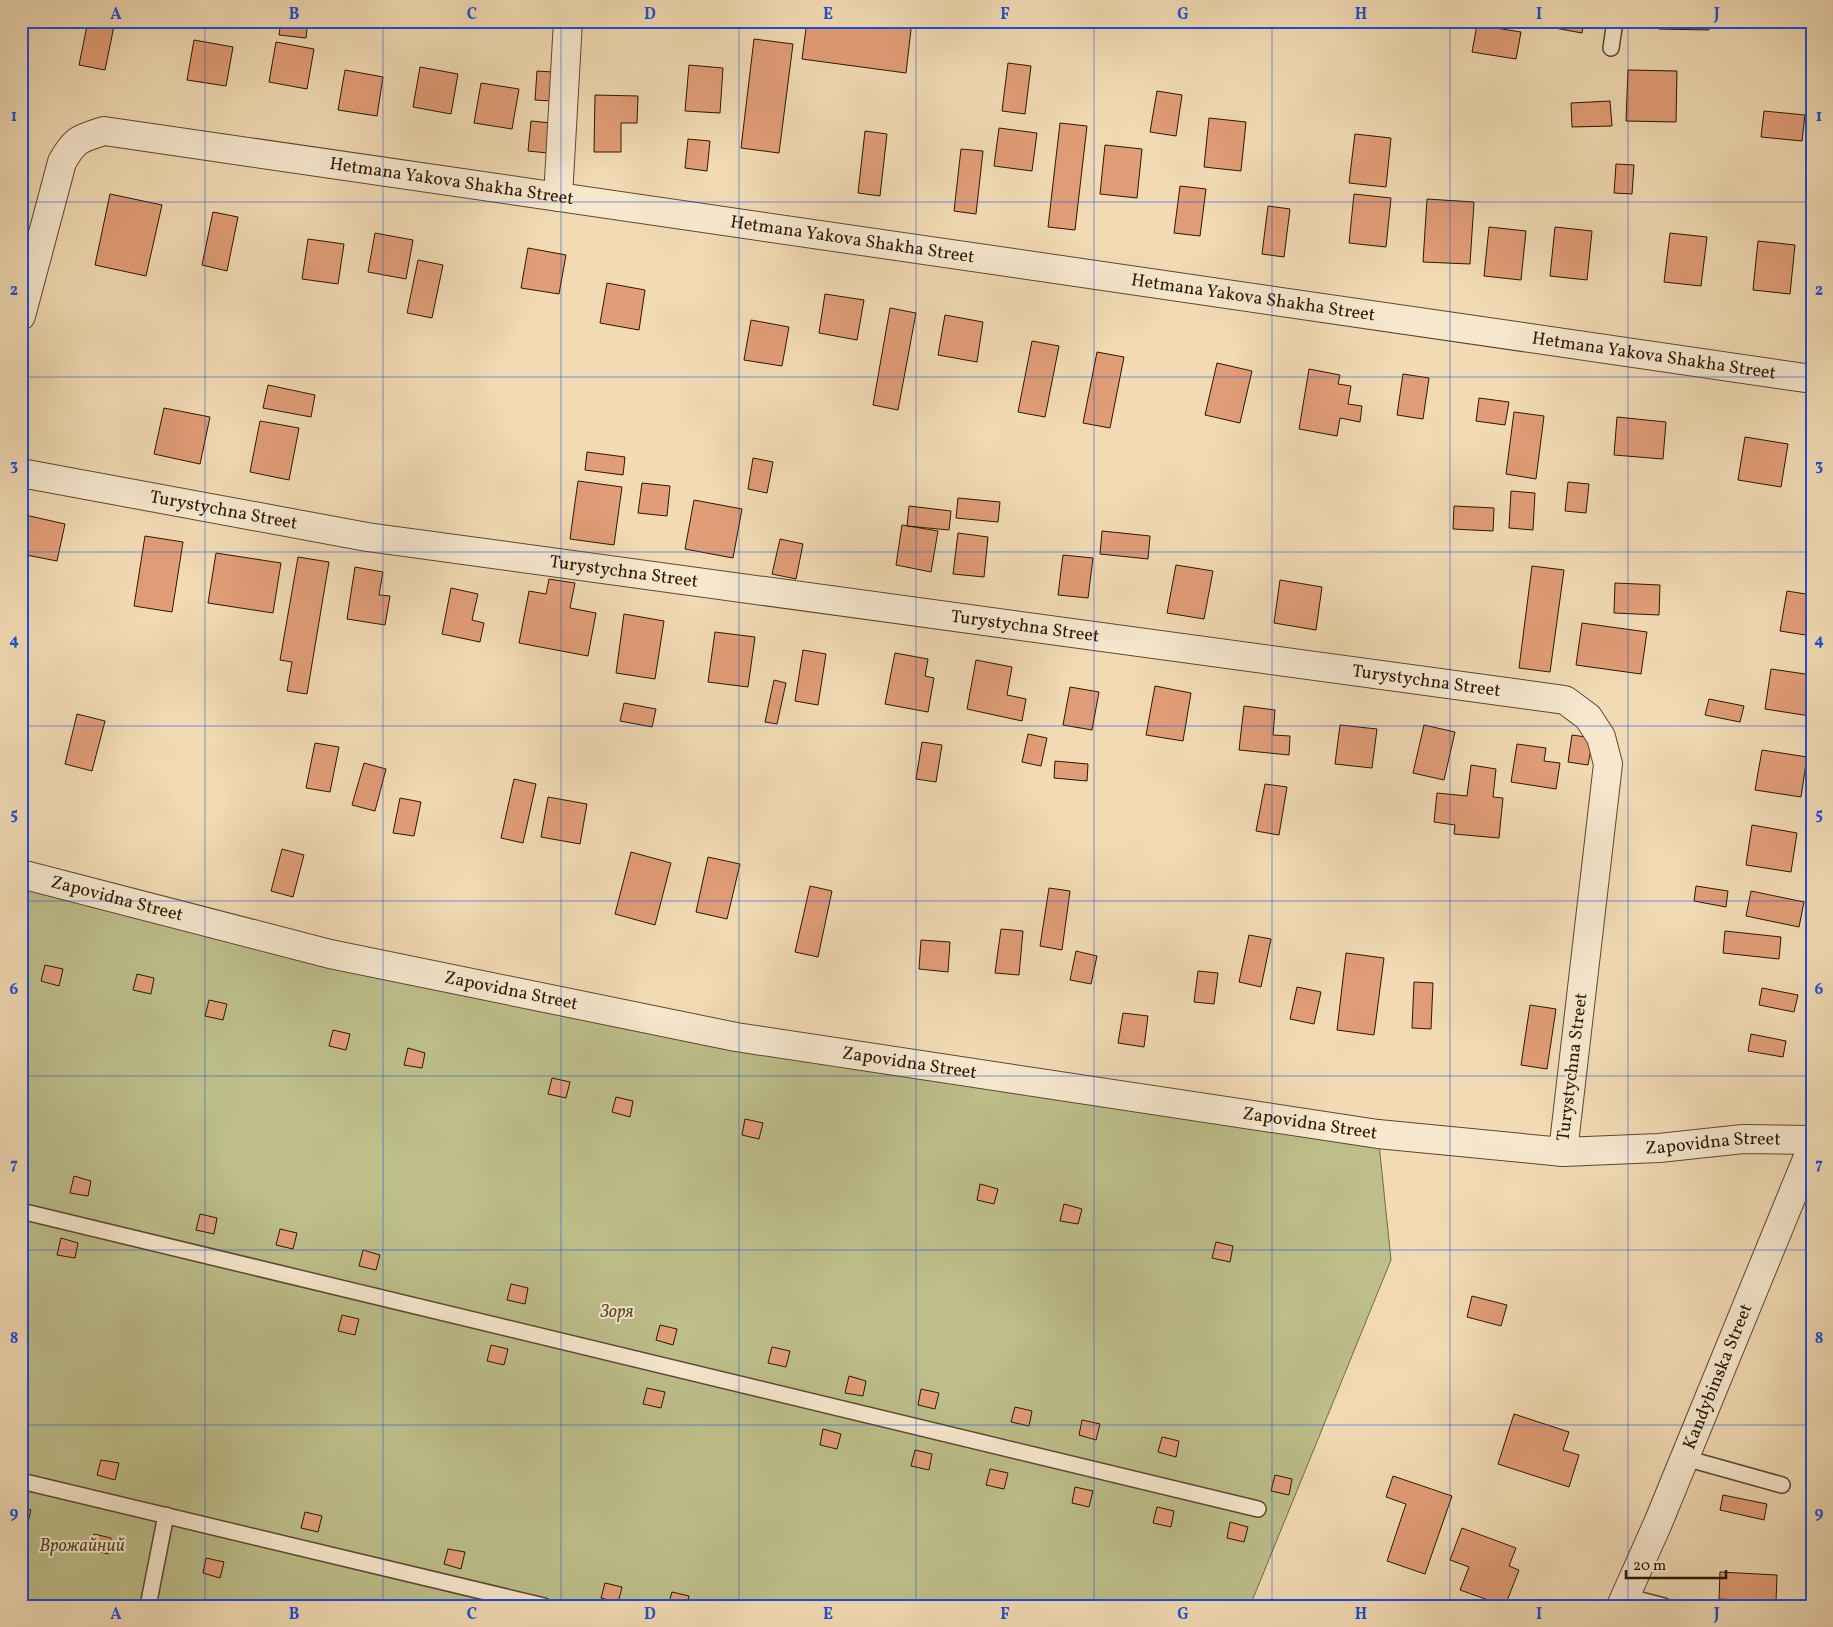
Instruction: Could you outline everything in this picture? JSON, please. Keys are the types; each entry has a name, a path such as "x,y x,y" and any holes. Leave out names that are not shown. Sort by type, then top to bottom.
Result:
{"street":[{"path":"558,197 568,21"},
{"name":"Hetmana Yakova Shakha Street","path":"21,316 62,162 80,138 104,132 1812,379"},
{"name":"Turystychna Street","path":"21,473 367,537 1564,700 1588,718 1602,737 1608,764 1563,1152"},
{"name":"Zapovidna Street","path":"21,874 330,954 736,1037 1378,1134 1563,1152 1659,1148 1743,1140 1812,1140"},
{"name":"Kandybinska Street","path":"1623,1601 1658,1523 1812,1147"}],"lane":[{"path":"1611,48 1615,21"},
{"path":"21,1212 1258,1509"},
{"path":"1685,1458 1782,1485"},
{"path":"21,1481 544,1606"},
{"path":"148,1606 166,1516"},
{"path":"1623,1601 1664,1606"}],"green space":[{"name":"Зоря","path":"21,874 330,954 1378,1134 1391,1260 1250,1606 21,1606"}],"building":[{"path":"88,21 115,21 105,70 79,65"},
{"path":"281,21 308,21 306,38 279,35"},
{"path":"807,21 912,21 906,73 802,59"},
{"path":"1534,21 1584,21 1582,33 1533,24"},
{"path":"1659,21 1709,21 1709,30 1659,29"},
{"path":"1477,25 1521,32 1516,59 1472,52"},
{"path":"754,39 793,44 779,153 741,148"},
{"path":"194,40 233,47 226,86 187,80"},
{"path":"276,42 314,49 307,89 269,82"},
{"path":"1008,63 1031,66 1025,114 1002,111"},
{"path":"689,65 723,68 720,113 685,111"},
{"path":"420,67 458,74 451,114 413,107"},
{"path":"345,70 383,77 377,116 338,110"},
{"path":"1628,70 1677,71 1676,122 1626,121"},
{"path":"537,71 553,72 552,101 535,100"},
{"path":"481,83 519,89 512,129 474,123"},
{"path":"1157,91 1182,95 1176,136 1150,132"},
{"path":"595,95 638,96 637,123 621,123 621,152 594,152"},
{"path":"1610,101 1612,126 1572,127 1571,103"},
{"path":"1764,111 1805,115 1802,141 1761,137"},
{"path":"1209,118 1246,122 1241,171 1204,167"},
{"path":"531,121 551,123 548,153 528,151"},
{"path":"1060,123 1087,126 1075,230 1048,227"},
{"path":"999,128 1037,133 1032,171 994,166"},
{"path":"865,131 887,134 880,196 858,193"},
{"path":"1355,134 1391,138 1386,187 1349,183"},
{"path":"688,139 710,141 707,171 685,168"},
{"path":"1105,145 1142,149 1137,198 1100,194"},
{"path":"961,149 983,151 976,214 954,211"},
{"path":"1616,164 1634,165 1632,194 1614,193"},
{"path":"1180,186 1206,189 1200,236 1174,233"},
{"path":"110,194 162,205 146,276 95,265"},
{"path":"1354,194 1391,198 1386,247 1349,243"},
{"path":"1427,199 1474,202 1470,264 1423,262"},
{"path":"1268,206 1290,209 1284,257 1262,254"},
{"path":"213,212 238,217 227,271 202,265"},
{"path":"1489,227 1526,231 1521,280 1484,276"},
{"path":"1555,227 1592,231 1587,280 1550,276"},
{"path":"375,233 413,240 406,279 368,272"},
{"path":"1670,233 1707,237 1701,286 1664,282"},
{"path":"308,239 344,244 338,284 302,279"},
{"path":"1758,241 1795,245 1790,294 1753,290"},
{"path":"528,248 566,255 559,294 521,288"},
{"path":"418,260 443,265 432,318 407,313"},
{"path":"607,283 645,290 639,330 600,323"},
{"path":"825,294 864,300 857,340 819,333"},
{"path":"890,308 916,313 898,410 873,405"},
{"path":"945,315 983,322 977,362 938,355"},
{"path":"751,320 789,327 782,366 744,360"},
{"path":"1032,341 1059,346 1045,417 1018,412"},
{"path":"1097,352 1124,357 1110,428 1083,423"},
{"path":"1217,363 1252,371 1240,423 1205,415"},
{"path":"1309,369 1340,375 1338,384 1351,386 1348,404 1362,406 1360,422 1340,418 1337,436 1299,429"},
{"path":"1403,374 1429,378 1423,419 1397,415"},
{"path":"268,385 315,395 311,417 263,408"},
{"path":"1479,398 1509,402 1505,425 1476,421"},
{"path":"164,408 210,417 200,464 154,454"},
{"path":"1514,412 1544,416 1536,479 1506,474"},
{"path":"1617,417 1666,422 1663,459 1614,455"},
{"path":"260,421 299,428 289,480 250,472"},
{"path":"1745,437 1788,444 1781,487 1738,480"},
{"path":"587,452 625,457 623,475 585,470"},
{"path":"753,458 773,462 767,493 748,489"},
{"path":"578,481 622,487 614,545 570,539"},
{"path":"1568,482 1589,484 1586,513 1565,511"},
{"path":"642,483 670,486 667,516 638,513"},
{"path":"1511,491 1535,493 1533,530 1509,528"},
{"path":"958,498 1000,502 998,522 956,518"},
{"path":"694,500 742,509 733,558 685,549"},
{"path":"909,506 951,511 949,530 907,526"},
{"path":"1454,506 1494,508 1493,531 1453,529"},
{"path":"21,514 65,524 57,561 21,554"},
{"path":"902,525 938,531 931,572 896,565"},
{"path":"1102,531 1150,536 1148,559 1100,554"},
{"path":"958,533 988,537 984,577 953,574"},
{"path":"145,536 183,542 172,612 134,606"},
{"path":"780,539 803,544 796,579 772,574"},
{"path":"216,553 281,563 273,613 208,603"},
{"path":"1063,555 1093,558 1088,598 1058,595"},
{"path":"298,557 329,562 307,694 287,691 292,662 280,660"},
{"path":"1176,565 1213,571 1204,619 1167,613"},
{"path":"1532,566 1564,570 1550,672 1519,668"},
{"path":"355,567 383,572 379,595 390,596 385,625 347,619"},
{"path":"549,579 575,583 570,608 596,613 588,656 519,643 529,591 546,594"},
{"path":"1280,580 1322,587 1316,630 1274,623"},
{"path":"1615,583 1660,585 1659,615 1614,613"},
{"path":"451,588 478,594 472,620 484,623 480,642 442,634"},
{"path":"1787,591 1812,595 1812,636 1780,631"},
{"path":"624,614 664,621 655,679 616,673"},
{"path":"1582,623 1647,632 1641,674 1576,665"},
{"path":"715,632 755,637 748,687 708,682"},
{"path":"803,650 826,654 818,705 795,701"},
{"path":"895,653 928,659 925,676 934,678 928,712 885,704"},
{"path":"976,660 1012,667 1007,695 1026,699 1022,721 967,709"},
{"path":"1771,669 1812,675 1810,716 1765,709"},
{"path":"774,680 786,683 777,724 765,722"},
{"path":"1155,686 1191,693 1183,741 1146,735"},
{"path":"1070,687 1099,692 1092,730 1063,725"},
{"path":"1709,699 1744,706 1740,722 1705,715"},
{"path":"624,703 656,709 652,727 620,721"},
{"path":"1244,706 1275,710 1273,735 1290,736 1289,755 1239,750"},
{"path":"77,714 105,721 92,771 65,764"},
{"path":"1340,725 1377,729 1372,768 1335,764"},
{"path":"1424,725 1455,732 1444,780 1413,773"},
{"path":"1028,734 1047,738 1041,766 1022,762"},
{"path":"1572,735 1593,738 1588,765 1568,762"},
{"path":"922,742 942,745 936,782 916,779"},
{"path":"315,743 339,747 330,792 306,788"},
{"path":"1517,744 1546,748 1544,761 1560,763 1556,789 1511,782"},
{"path":"1762,750 1807,757 1801,797 1755,790"},
{"path":"1055,761 1088,764 1087,781 1054,778"},
{"path":"364,763 386,769 375,811 352,805"},
{"path":"1471,765 1496,769 1493,797 1503,798 1499,838 1454,834 1455,825 1434,822 1437,793 1467,796"},
{"path":"514,779 536,784 523,843 501,838"},
{"path":"1265,784 1287,787 1279,835 1256,831"},
{"path":"548,797 587,804 580,844 541,837"},
{"path":"400,798 421,802 414,836 393,833"},
{"path":"1752,825 1797,833 1791,872 1746,865"},
{"path":"282,849 304,855 293,897 271,891"},
{"path":"631,852 671,863 655,925 615,914"},
{"path":"708,857 740,864 727,919 696,912"},
{"path":"810,886 832,891 818,957 795,952"},
{"path":"1696,886 1728,891 1726,907 1694,901"},
{"path":"1049,888 1070,891 1062,950 1040,946"},
{"path":"1751,891 1804,902 1799,927 1746,916"},
{"path":"1001,929 1023,931 1019,975 995,973"},
{"path":"1725,931 1781,937 1779,959 1723,953"},
{"path":"1249,935 1271,939 1261,987 1239,982"},
{"path":"921,940 950,942 948,972 919,969"},
{"path":"1076,951 1097,956 1091,984 1070,980"},
{"path":"1346,953 1384,958 1374,1035 1337,1030"},
{"path":"45,965 63,969 59,986 41,981"},
{"path":"1198,971 1218,973 1214,1004 1194,1002"},
{"path":"137,974 154,978 151,994 133,990"},
{"path":"1414,982 1433,983 1431,1029 1412,1028"},
{"path":"1297,987 1321,992 1314,1024 1290,1019"},
{"path":"1762,988 1798,995 1794,1012 1759,1005"},
{"path":"209,1000 227,1004 223,1020 205,1016"},
{"path":"1530,1005 1556,1009 1547,1069 1521,1065"},
{"path":"1123,1013 1148,1016 1144,1047 1118,1043"},
{"path":"333,1030 350,1034 346,1050 329,1046"},
{"path":"1751,1034 1786,1041 1783,1057 1748,1051"},
{"path":"408,1048 425,1053 422,1068 404,1065"},
{"path":"552,1078 570,1082 566,1098 548,1094"},
{"path":"616,1097 633,1101 630,1117 612,1112"},
{"path":"745,1119 763,1123 759,1139 742,1135"},
{"path":"74,1176 91,1181 88,1196 70,1193"},
{"path":"980,1184 998,1189 994,1204 977,1200"},
{"path":"1064,1204 1082,1209 1078,1224 1060,1221"},
{"path":"200,1214 217,1218 214,1234 196,1230"},
{"path":"280,1229 297,1233 293,1249 276,1245"},
{"path":"61,1238 78,1243 75,1258 57,1255"},
{"path":"1216,1242 1233,1246 1230,1262 1212,1258"},
{"path":"363,1250 380,1255 376,1270 359,1266"},
{"path":"1808,1254 1812,1254 1812,1276 1807,1275"},
{"path":"511,1284 528,1288 525,1304 507,1300"},
{"path":"1472,1296 1507,1305 1501,1326 1467,1317"},
{"path":"342,1315 359,1319 355,1335 338,1331"},
{"path":"660,1325 677,1329 673,1345 656,1340"},
{"path":"491,1345 508,1349 504,1365 487,1361"},
{"path":"772,1347 790,1351 786,1367 768,1363"},
{"path":"849,1376 866,1381 863,1396 845,1393"},
{"path":"647,1388 665,1392 661,1408 643,1404"},
{"path":"921,1389 939,1393 935,1409 918,1405"},
{"path":"1015,1407 1032,1411 1029,1426 1011,1422"},
{"path":"1514,1414 1569,1432 1563,1450 1579,1455 1569,1487 1498,1464"},
{"path":"1082,1420 1100,1424 1096,1440 1079,1435"},
{"path":"823,1429 841,1434 837,1449 820,1445"},
{"path":"1162,1437 1179,1441 1176,1457 1158,1452"},
{"path":"915,1450 932,1454 929,1470 911,1466"},
{"path":"101,1460 119,1463 115,1480 97,1475"},
{"path":"990,1469 1008,1473 1004,1489 986,1485"},
{"path":"1275,1475 1292,1479 1289,1495 1271,1491"},
{"path":"1393,1476 1452,1496 1425,1574 1387,1561 1406,1504 1386,1497"},
{"path":"1075,1487 1093,1491 1089,1507 1072,1503"},
{"path":"1723,1495 1767,1504 1764,1520 1720,1510"},
{"path":"21,1507 31,1510 27,1526 21,1524"},
{"path":"1157,1507 1174,1511 1171,1527 1153,1523"},
{"path":"305,1512 322,1516 318,1532 301,1528"},
{"path":"1230,1522 1248,1527 1244,1542 1227,1538"},
{"path":"1462,1528 1516,1548 1509,1566 1519,1570 1505,1606 1460,1590 1469,1567 1450,1560"},
{"path":"94,1534 111,1538 108,1554 90,1549"},
{"path":"448,1549 465,1552 461,1569 444,1564"},
{"path":"206,1558 224,1562 220,1578 203,1573"},
{"path":"1720,1572 1777,1575 1776,1602 1719,1599"},
{"path":"605,1583 622,1587 618,1603 601,1598"},
{"path":"672,1592 689,1596 687,1606 668,1606"}],"park label":[{"name":"Врожайний","path":"82,1546"}]}
